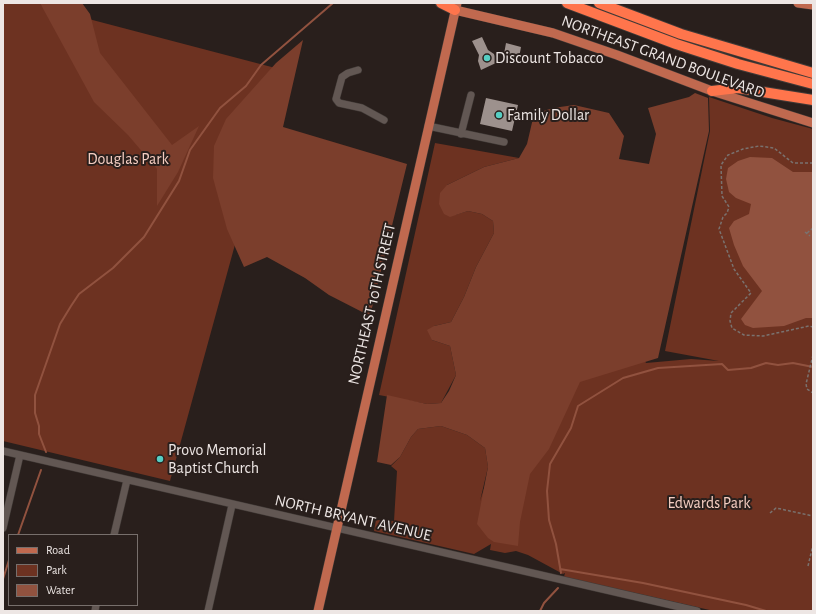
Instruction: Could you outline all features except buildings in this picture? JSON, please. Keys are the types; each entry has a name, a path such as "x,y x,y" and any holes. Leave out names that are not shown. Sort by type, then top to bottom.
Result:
{"highway":[{"path":"441,3 456,7"},
{"path":"567,3 676,44 738,64 813,84"},
{"path":"599,3 681,34 813,73"},
{"path":"712,92 738,88 813,100"}],"main road":[{"path":"798,3 813,5"},
{"name":"NORTHEAST GRAND BOULEVARD","path":"456,7 578,41 712,92 813,123"},
{"name":"NORTHEAST 10TH STREET","path":"318,611 456,7"}],"street":[{"path":"358,70 348,73 342,77 336,99 339,103 362,108 384,120"},
{"path":"461,134 470,96"},
{"path":"428,126 504,142"},
{"name":"NORTH BRYANT AVENUE","path":"3,451 697,611"},
{"path":"3,528 20,455"},
{"path":"114,534 127,480"},
{"path":"208,611 232,504"}],"path":[{"path":"813,163 793,163 774,148 759,146 743,149 728,156 721,165 722,196 729,207 727,213 722,217 719,229 734,269 751,293 731,313 730,320 732,328 744,335 762,336 809,326 813,327"},
{"path":"807,234 813,228"},
{"path":"805,232 810,236"},
{"path":"813,355 807,380 807,388 813,393"},
{"path":"770,513 776,508 813,516"},
{"path":"808,566 813,545"}],"green space":[{"name":"Douglas Park","path":"3,3 40,3 43,7 283,70 170,481 3,441"},
{"name":"Edwards Park","path":"709,97 772,118 813,129 813,611 714,611 564,577 565,573 563,574 528,555 516,551 505,553 490,550 491,544 474,554 374,531 376,520 394,521 397,471 391,466 400,457 411,437 418,429 441,426 467,435 485,448 488,467 480,501 487,479 628,329 646,363 691,359 719,361 665,351 710,131"},
{"path":"435,143 519,158 484,167 447,185 455,215 468,211 482,214 493,221 494,233 476,267 464,297 451,322 434,326 432,340 450,346 456,375 441,403 427,404 379,395"}],"shaded area":[{"path":"40,3 82,3 90,14 100,53 172,145 199,126 178,172 157,206 157,169 128,135 94,102"},
{"path":"303,40 283,127 407,164 370,316 329,295 305,278 267,257 244,267 227,229 213,178 214,146 226,119 276,63"},
{"path":"695,93 708,98 709,131 658,358 580,382 549,449 530,474 520,522 518,546 494,542 488,538 477,524 488,467 485,448 467,435 441,426 418,429 411,437 400,457 391,465 377,462 387,395 427,404 441,403 449,391 456,375 450,346 432,340 427,330 434,326 451,322 464,297 476,267 494,233 493,221 482,214 468,211 450,217 444,214 439,204 440,193 447,185 484,167 519,158 527,144 534,114 553,108 574,105 609,113 624,136 619,159 649,164 656,134 648,108 689,97"}],"water":[{"path":"750,157 772,158 793,172 813,172 813,318 806,318 784,326 753,328 745,325 741,319 762,291 743,266 729,228 734,221 749,214 751,204 736,198 729,192 726,179 728,168 738,161"}],"waterway":[{"path":"46,452 39,434 39,426 35,413 35,395 60,324 71,306 79,294 113,268 144,237 179,181 190,150 220,108 246,86 261,65 333,3"},
{"path":"561,573 556,544 549,520 547,491 550,464 571,428 578,406 623,378 658,368 722,364 728,370 751,368 766,363 778,365 793,363 813,367"},
{"path":"18,534 41,470"},
{"path":"3,579 8,563"},
{"path":"560,569 643,583 746,605 766,611"},
{"path":"540,611 544,603 558,588"}],"place":[{"name":"Discount Tobacco","path":"487,58"},
{"name":"Family Dollar","path":"499,115"},
{"name":"Provo Memorial Baptist Church","path":"160,459"}]}
